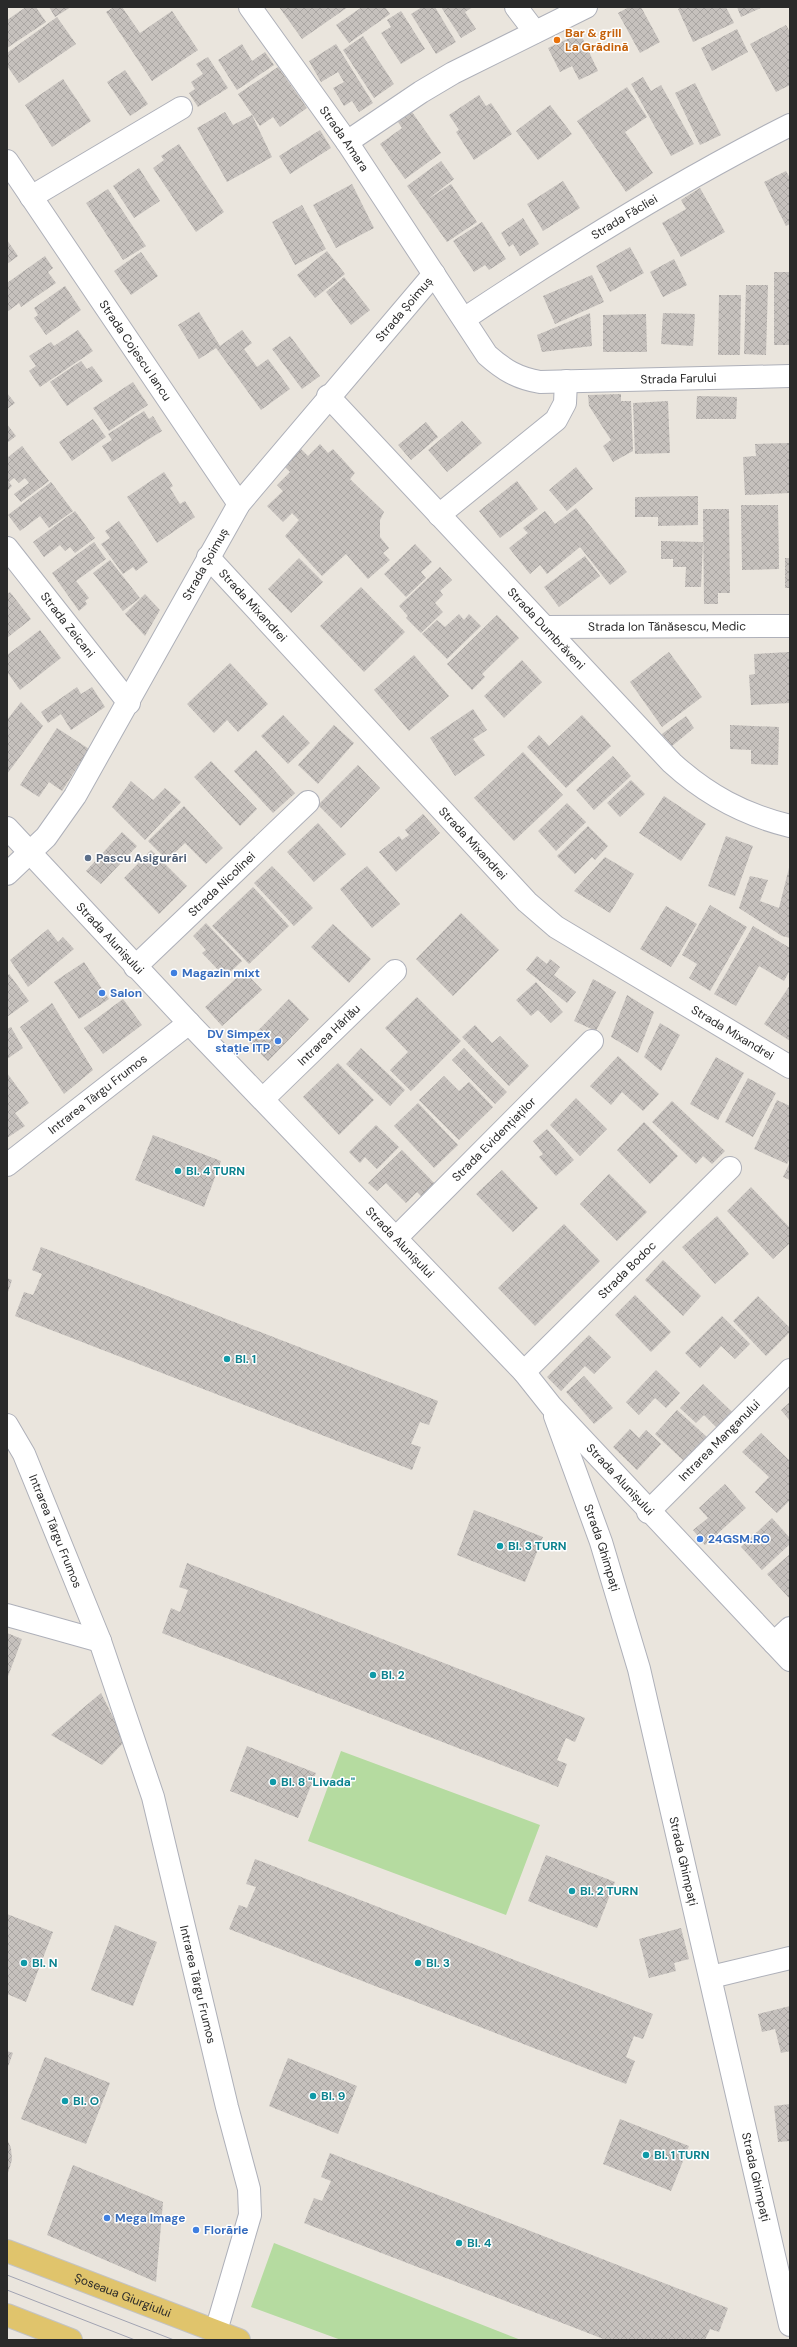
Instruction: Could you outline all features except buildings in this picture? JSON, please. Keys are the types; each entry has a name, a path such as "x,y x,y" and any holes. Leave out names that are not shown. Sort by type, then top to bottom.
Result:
{"main road":[{"name":"Șoseaua Giurgiului","path":"7,2251 239,2340"},
{"path":"7,2315 71,2340"}],"street":[{"name":"Strada Amara","path":"250,7 347,142 434,274"},
{"path":"516,7 535,32"},
{"path":"347,142 453,73 586,7"},
{"path":"31,197 181,108"},
{"name":"Strada Făcliei","path":"464,319 591,237 655,198 701,171 790,125"},
{"name":"Strada Cojescu Iancu","path":"7,161 239,504"},
{"name":"Strada Farului","path":"434,274 487,355 512,375 540,382 790,376"},
{"name":"Strada Șoimuș","path":"7,874 46,837 75,796 129,703 208,557 239,504 328,396 434,274"},
{"path":"439,515 556,420 565,402 566,381"},
{"name":"Strada Dumbrăveni","path":"328,396 672,763 688,778 722,801 741,810 790,826"},
{"name":"Strada Zeicani","path":"7,548 129,703"},
{"name":"Strada Mixandrei","path":"208,557 527,902 556,927 790,1067"},
{"name":"Strada Ion Tănăsescu, Medic","path":"544,627 790,626"},
{"name":"Strada Nicolinei","path":"135,967 308,802"},
{"name":"Strada Alunișului","path":"7,828 135,967 524,1372 551,1406 648,1512 790,1660"},
{"name":"Intrarea Hârlău","path":"263,1100 395,971"},
{"name":"Intrarea Târgu Frumos","path":"7,1165 189,1023"},
{"name":"Strada Evidențiaților","path":"396,1238 592,1041"},
{"name":"Strada Bodoc","path":"524,1372 730,1168"},
{"name":"Intrarea Manganului","path":"648,1512 790,1370"},
{"name":"Strada Ghimpați","path":"551,1406 601,1542 638,1669 711,1977 790,2325"},
{"name":"Intrarea Târgu Frumos","path":"7,1424 24,1454 100,1641 152,1797 227,2107 249,2190 250,2215 216,2331"},
{"path":"7,1615 100,1641"},
{"path":"774,1643 790,1628"},
{"path":"711,1977 790,1958"}],"green space":[{"path":"341,1751 540,1825 506,1915 308,1841"},
{"path":"274,2243 521,2340 341,2340 251,2307"}],"tram line":[{"path":"7,2275 174,2340"},
{"path":"7,2290 135,2340"}],"place":[{"name":"Bar & grill La Grădină","path":"557,40"},
{"name":"Pascu Asigurări","path":"88,858"},
{"name":"Magazin mixt","path":"174,973"},
{"name":"Salon","path":"102,993"},
{"name":"DV Simpex stație ITP","path":"278,1041"},
{"name":"Bl. 4 TURN","path":"178,1171"},
{"name":"Bl. 1","path":"227,1359"},
{"name":"24GSM.RO","path":"700,1539"},
{"name":"Bl. 3 TURN","path":"500,1546"},
{"name":"Bl. 2","path":"373,1675"},
{"name":"Bl. 8 \"Livada\"","path":"273,1782"},
{"name":"Bl. 2 TURN","path":"572,1891"},
{"name":"Bl. N","path":"24,1963"},
{"name":"Bl. 3","path":"418,1963"},
{"name":"Bl. 9","path":"313,2096"},
{"name":"Bl. O","path":"65,2101"},
{"name":"Bl. 1 TURN","path":"646,2155"},
{"name":"Mega Image","path":"107,2218"},
{"name":"Florărie","path":"196,2230"},
{"name":"Bl. 4","path":"459,2243"}]}
